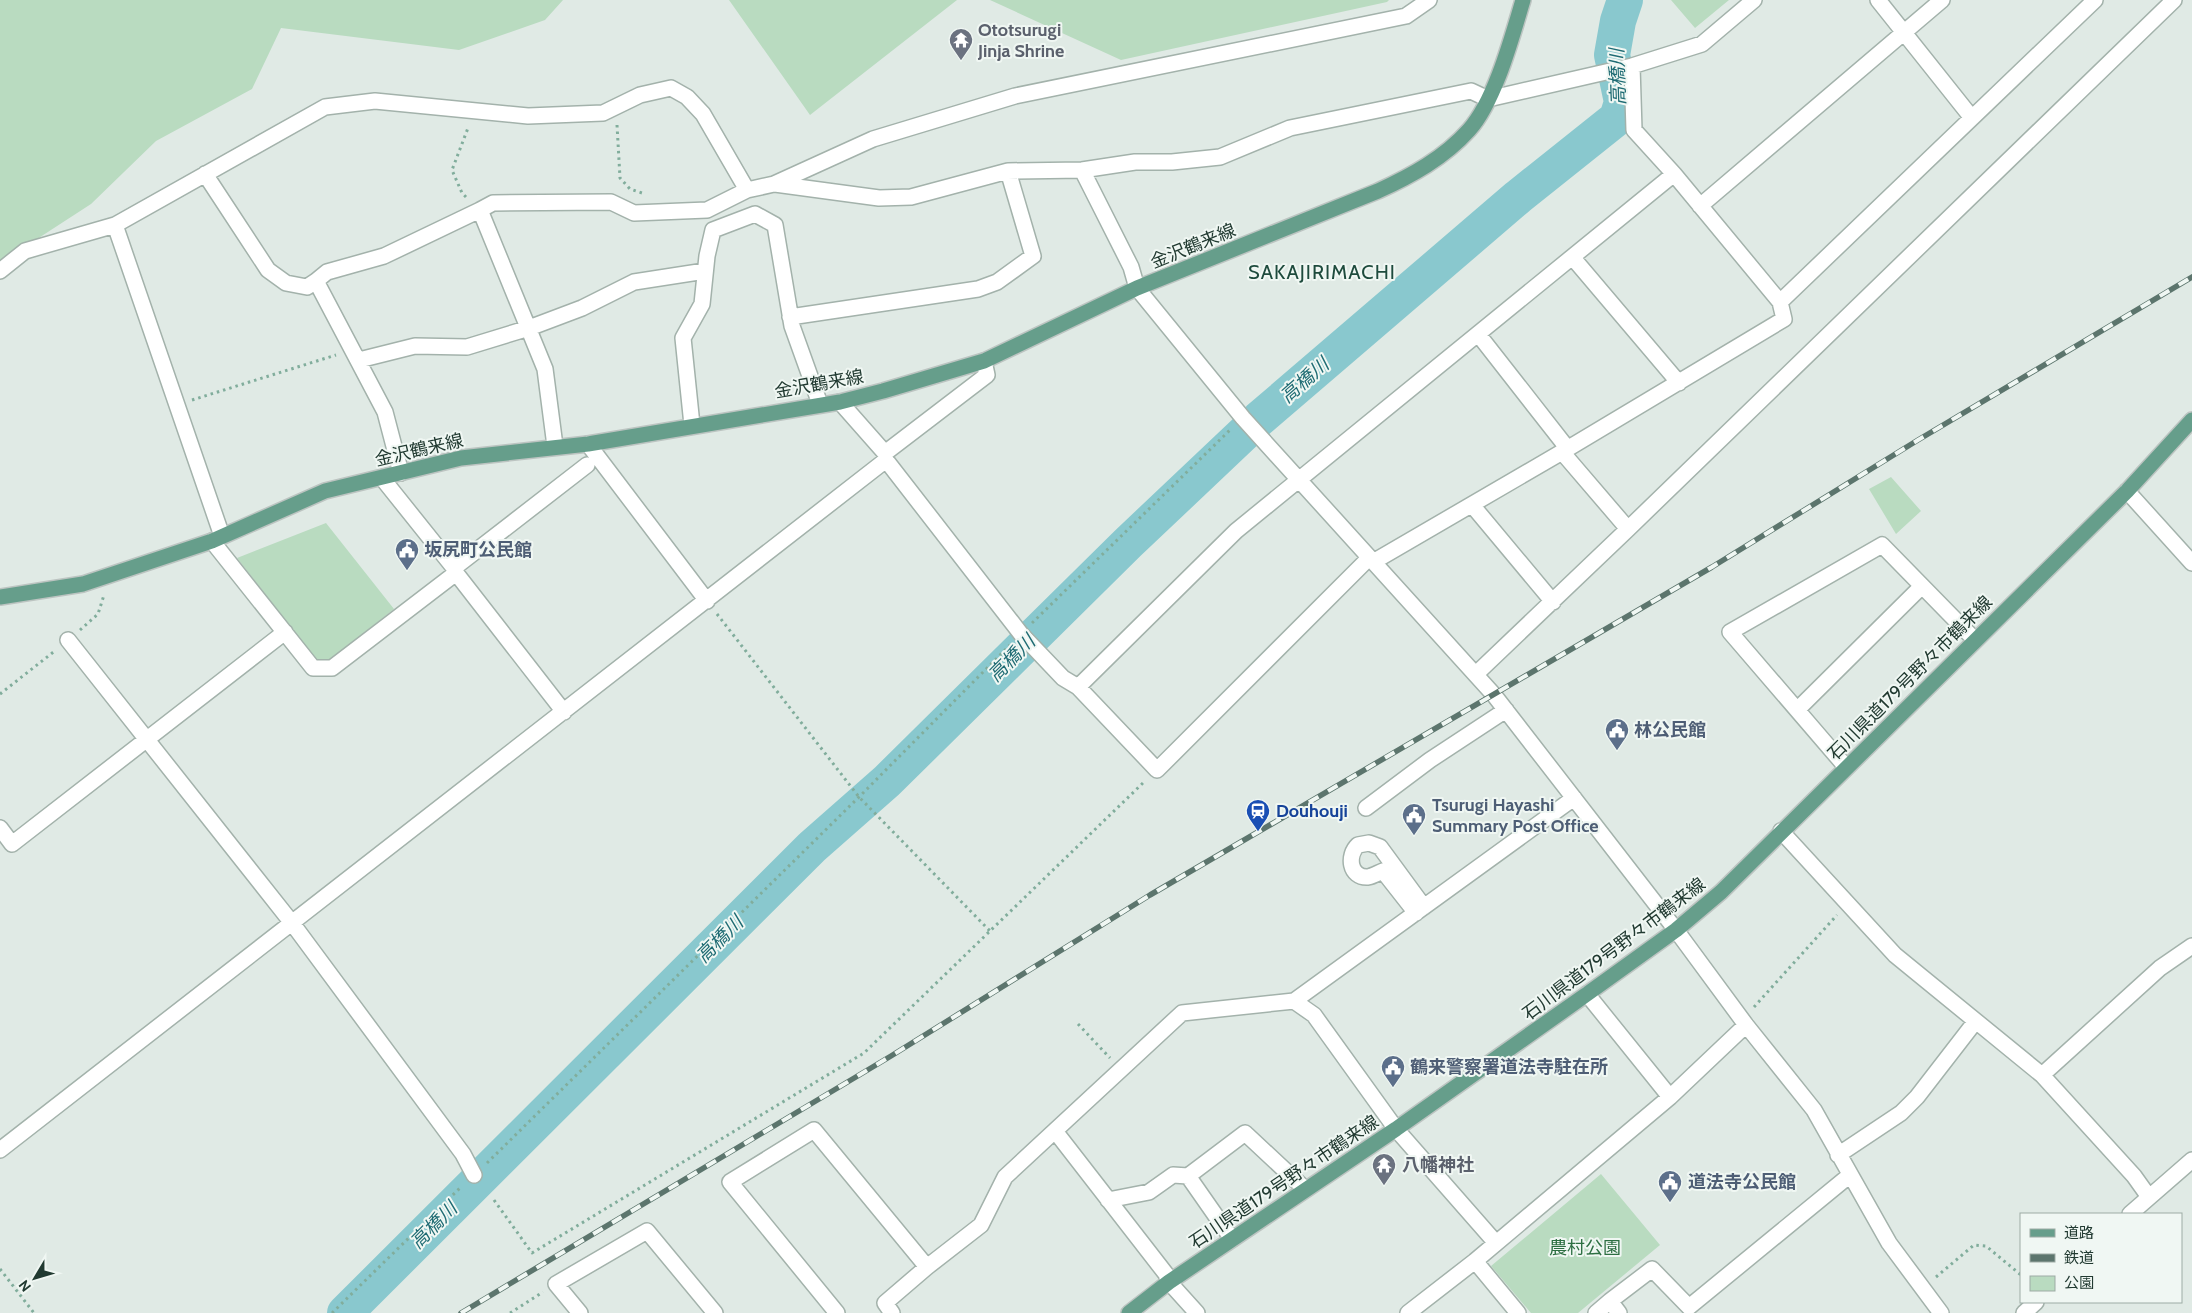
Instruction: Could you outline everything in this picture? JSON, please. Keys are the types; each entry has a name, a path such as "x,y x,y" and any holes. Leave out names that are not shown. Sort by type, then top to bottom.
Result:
{"main road":[{"name":"金沢鶴来線","path":"0,597 83,584 217,538 325,491 461,458 554,446 588,444 692,425 840,402 984,360 1137,288 1411,176 1449,149 1470,129 1488,99 1513,36 1524,0"},
{"name":"石川県道179号野々市鶴来線","path":"1129,1313 1169,1282 1396,1129 1676,930 1721,892 2127,491 2192,420"}],"street":[{"path":"205,174 268,270 286,283 307,287 327,272 384,256 493,203 611,202 634,213 707,210 746,190 774,184 873,139 1015,96 1406,16 1428,0"},
{"path":"774,184 879,198 903,197 1008,171 1082,170 1135,162 1172,162 1220,157 1290,128 1471,91 1488,99 1620,69 1702,44 1754,0"},
{"path":"1878,0 1972,118"},
{"path":"1700,206 1942,0"},
{"path":"1780,302 2094,0"},
{"path":"1476,674 2174,0"},
{"path":"840,402 886,456 1027,640 1064,678 1078,687 1158,770 1371,560 1472,505 1565,451 1784,320 1780,302 1674,174 1634,130 1620,69"},
{"path":"0,271 25,251 115,225 325,107 375,101 528,116 603,114 640,94 671,88 687,97 703,114 746,190"},
{"path":"1082,170 1131,267 1137,288 1248,424 1476,674 1506,710 1676,930 1746,1026 1814,1110 1889,1243 1941,1313"},
{"path":"790,317 978,289 997,282 1032,256 1008,171"},
{"path":"1078,687 1236,531 1674,174"},
{"path":"480,210 545,369 554,446"},
{"path":"692,425 683,338 702,304 706,256 713,230 755,214 775,226 790,317 820,404"},
{"path":"115,225 177,404 217,538 313,668 332,668 586,466"},
{"path":"1573,258 1679,383"},
{"path":"356,355 415,346 467,347 528,328 582,308 634,282 705,272"},
{"path":"316,280 385,412 401,473"},
{"path":"1478,334 1565,451 1628,529"},
{"path":"0,1150 707,601 987,376 984,360"},
{"path":"588,444 707,601"},
{"path":"382,478 564,712"},
{"path":"2127,491 2192,563"},
{"path":"1472,505 1552,602"},
{"path":"1846,767 1730,632 1882,545 1975,640"},
{"path":"1797,710 1922,586"},
{"path":"0,828 12,844 285,632"},
{"path":"68,640 292,924 462,1154 474,1175"},
{"path":"1366,808 1430,760 1506,710"},
{"path":"884,1310 926,1267 981,1224 1005,1177 1182,1013 1294,1001 1574,798"},
{"path":"1781,831 1895,955 2042,1075 2134,1176 2149,1197"},
{"path":"1369,843 1380,848 1420,910 1383,871 1369,877 1363,876 1354,870 1351,866 1351,854 1358,845 1369,843"},
{"path":"2042,1075 2160,968 2192,946"},
{"path":"1587,994 1670,1097"},
{"path":"1294,1001 1314,1015 1396,1129 1496,1243"},
{"path":"1838,1155 1901,1113 1917,1097 1975,1022"},
{"path":"1408,1313 1496,1243 1670,1097 1746,1026"},
{"path":"837,1313 730,1182 814,1130 926,1267"},
{"path":"1055,1131 1166,1274 1169,1282 1198,1313"},
{"path":"1108,1200 1149,1192 1173,1175 1188,1176 1245,1133 1305,1189"},
{"path":"2131,1213 2192,1160"},
{"path":"1596,1313 1615,1307 1652,1269 1689,1307 1850,1175"},
{"path":"1188,1176 1232,1239"},
{"path":"580,1313 556,1284 647,1231 715,1313"},
{"path":"1475,1260 1518,1313"},
{"path":"2024,1313 2035,1303"}],"path":[{"path":"616,108 620,178 630,189 650,195"},
{"path":"475,111 452,170 462,193 480,210"},
{"path":"177,404 356,355"},
{"path":"332,1313 1248,424"},
{"path":"707,601 860,799 990,931"},
{"path":"494,1200 532,1253 864,1053 1158,770"},
{"path":"1746,1026 1749,1013 1847,903"},
{"path":"1078,1024 1121,1070"},
{"path":"1922,1289 1974,1245 1986,1246 2020,1274"},
{"path":"0,1269 34,1313"},
{"path":"510,1313 556,1284"}],"green space":[{"path":"0,0 563,0 545,20 459,50 281,28 252,89 156,141 91,204 34,241 0,273"},
{"path":"729,0 957,0 810,115"},
{"path":"990,0 1389,0 1387,2 1121,60"},
{"path":"1671,0 1729,0 1695,28"},
{"path":"1891,477 1921,511 1896,534 1869,489"},
{"path":"326,523 394,609 330,660 316,659 237,558"},
{"name":"農村公園","path":"1601,1174 1660,1245 1578,1313 1531,1313 1491,1266"}],"waterway":[{"name":"高橋川","path":"345,1313 812,847 887,781 1128,543 1259,419 1518,197 1617,118 1622,102 1612,55 1618,21 1625,0"}],"railway":[{"path":"461,1313 891,1056 1150,895 1712,567 1918,440 2192,277"}],"place":[{"name":"Ototsurugi Jinja Shrine","path":"961,61"},
{"name":"坂尻町公民館","path":"407,571"},
{"name":"林公民館","path":"1617,751"},
{"name":"Douhouji","path":"1258,832"},
{"name":"Tsurugi Hayashi Summary Post Office","path":"1414,836"},
{"name":"鶴来警察署道法寺駐在所","path":"1393,1088"},
{"name":"八幡神社","path":"1384,1186"},
{"name":"道法寺公民館","path":"1670,1203"}],"district":[{"name":"SAKAJIRIMACHI","path":"1322,272"}]}
